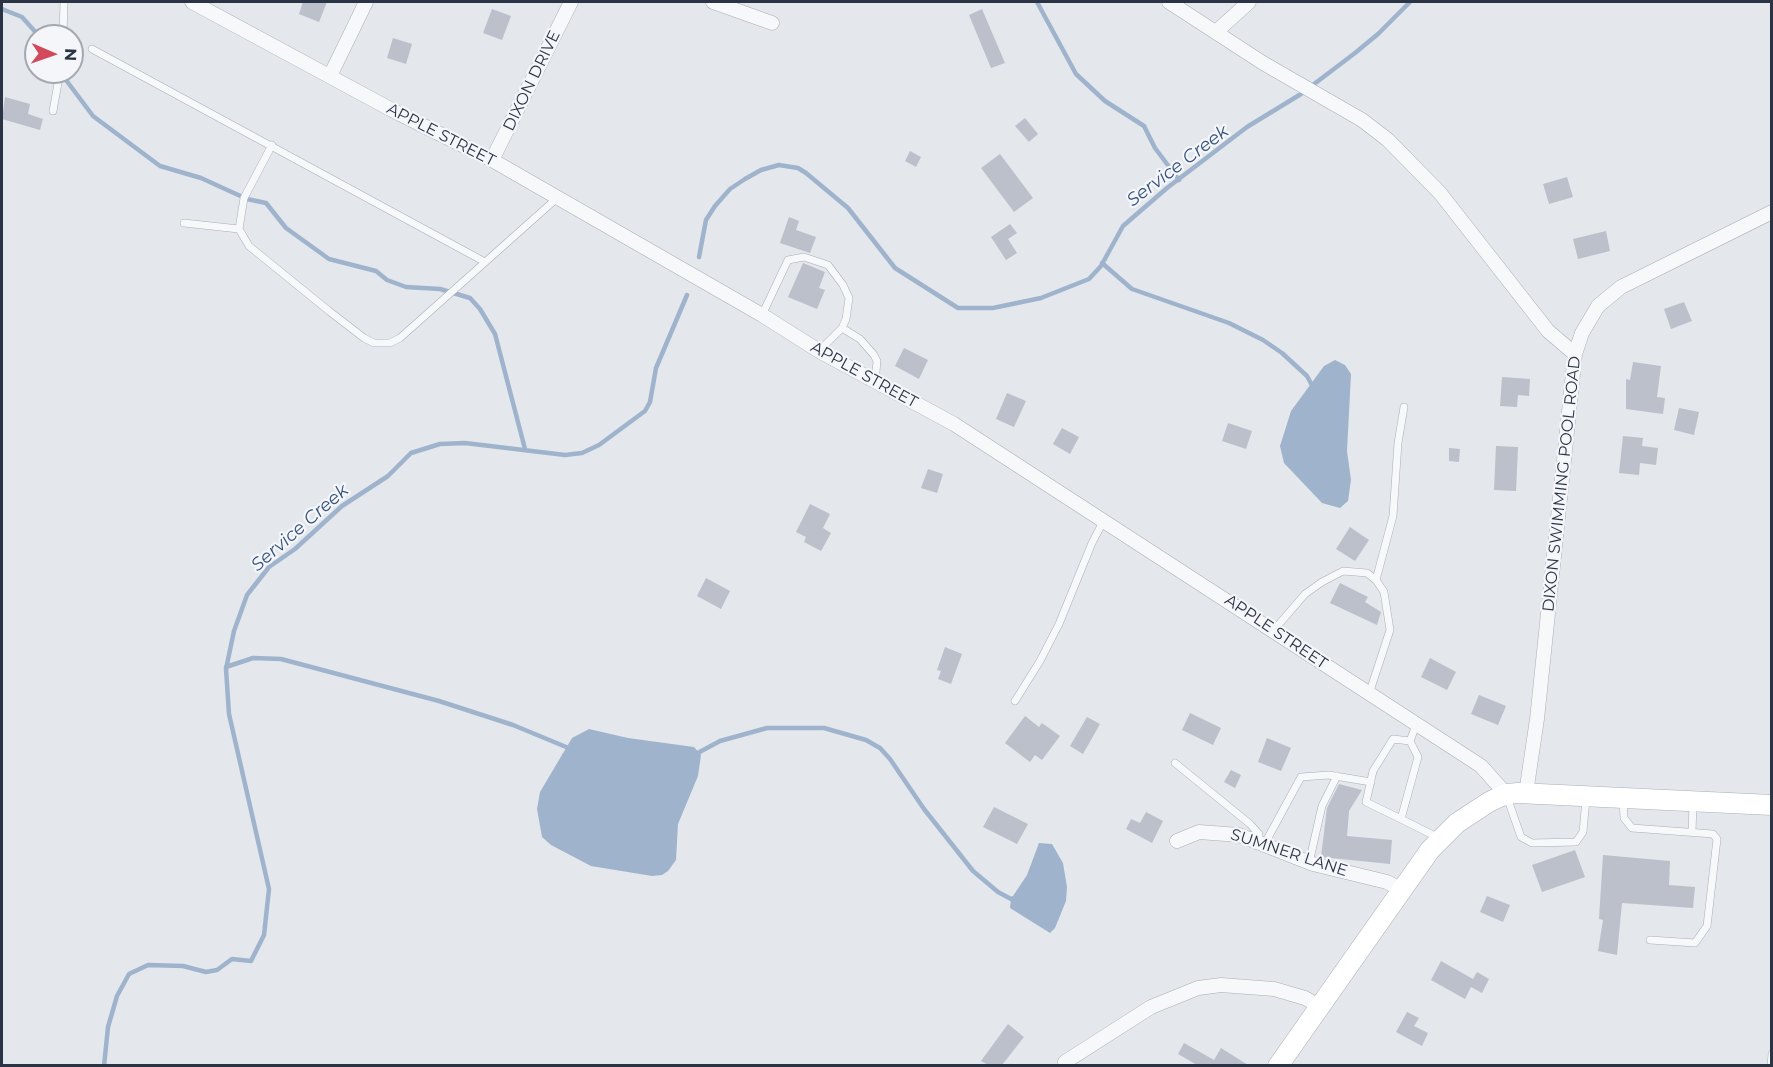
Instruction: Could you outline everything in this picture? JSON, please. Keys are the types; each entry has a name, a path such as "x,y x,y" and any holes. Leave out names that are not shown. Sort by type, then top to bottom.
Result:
{"street":[{"name":"APPLE STREET","path":"192,2 492,160 556,199 762,315 819,351 954,424 1481,766 1506,794"},
{"path":"330,76 366,2"},
{"name":"DIXON DRIVE","path":"492,160 571,2"},
{"path":"713,2 772,23"},
{"path":"1169,2 1263,63 1362,120 1388,140 1440,193 1548,331 1575,354"},
{"path":"1216,31 1249,2"},
{"name":"DIXON SWIMMING POOL ROAD","path":"1526,793 1537,719 1575,354 1588,319 1598,306 1621,287 1772,212"},
{"path":"1278,1065 1400,890 1440,838 1467,815 1506,794 1586,796 1770,808"},
{"name":"SUMNER LANE","path":"1177,841 1199,832 1213,831 1239,835 1309,862 1387,882 1400,890"},
{"path":"1065,1062 1151,1007 1198,988 1245,986 1290,992 1319,1006"}],"lane":[{"path":"63,24 64,2"},
{"path":"92,49 485,262"},
{"path":"53,111 58,84"},
{"path":"272,145 244,198 239,229 249,246 311,297 364,338 380,344 400,338 437,309 485,262 556,199"},
{"path":"184,223 239,229"},
{"path":"762,315 788,260 804,257 828,265 843,285 849,298 846,319 842,328 819,351"},
{"path":"842,328 860,339 874,355 877,361 875,382"},
{"path":"1376,580 1393,516 1399,432 1404,407"},
{"path":"1015,702 1059,624 1092,543 1104,520"},
{"path":"1274,630 1305,594 1322,582 1343,572 1367,573 1376,580 1384,592 1390,630 1369,694"},
{"path":"1401,819 1418,757 1410,741 1416,725"},
{"path":"1410,741 1393,739 1374,771 1366,801 1440,838"},
{"path":"1175,763 1250,824 1259,834 1261,843"},
{"path":"1261,843 1301,777 1337,776 1371,782"},
{"path":"1309,862 1322,806 1337,776"},
{"path":"1506,794 1521,837 1532,843 1576,842 1583,832 1586,796"},
{"path":"1623,798 1624,819 1632,828 1713,834 1716,839 1707,927 1695,943 1650,940"},
{"path":"1692,832 1694,802"},
{"path":"1771,1065 1772,1054"}],"water":[{"path":"1335,360 1345,365 1351,374 1347,451 1351,480 1348,501 1340,508 1322,503 1284,463 1280,446 1291,411 1324,366"},
{"path":"589,729 628,738 694,747 701,755 698,776 678,824 676,860 662,875 652,876 591,866 551,845 542,837 537,809 540,792 572,738"},
{"path":"1039,843 1052,844 1063,863 1067,887 1066,901 1055,928 1050,933 1010,908 1011,899 1027,875"}],"building":[{"path":"303,2 327,2 319,22 299,14"},
{"path":"492,9 511,16 502,40 483,33"},
{"path":"982,9 1005,63 991,68 969,15"},
{"path":"393,38 412,44 406,64 387,58"},
{"path":"5,97 30,104 28,114 43,119 40,130 2,119"},
{"path":"1025,118 1038,134 1029,142 1015,126"},
{"path":"910,151 921,157 916,167 905,161"},
{"path":"1000,154 1033,198 1014,212 981,168"},
{"path":"1567,177 1573,197 1549,204 1543,184"},
{"path":"789,217 799,221 796,230 816,237 810,253 780,243"},
{"path":"1010,224 1017,233 1008,239 1017,253 1006,260 991,237"},
{"path":"1606,231 1610,251 1578,259 1573,239"},
{"path":"803,263 825,272 819,288 825,290 817,309 788,297"},
{"path":"1684,302 1692,321 1671,329 1664,309"},
{"path":"904,348 928,360 919,379 895,366"},
{"path":"1633,362 1661,366 1657,397 1665,398 1663,414 1626,409 1626,379 1630,380"},
{"path":"1502,377 1530,379 1529,396 1518,395 1517,407 1500,406"},
{"path":"1007,393 1026,401 1014,427 996,419"},
{"path":"1679,408 1699,412 1694,435 1674,430"},
{"path":"1228,423 1252,431 1246,449 1222,441"},
{"path":"1062,428 1079,437 1070,454 1053,444"},
{"path":"1623,436 1643,438 1642,446 1658,448 1656,465 1640,463 1639,475 1619,473"},
{"path":"1496,446 1518,447 1516,491 1494,490"},
{"path":"1449,448 1460,449 1459,462 1449,461"},
{"path":"928,469 943,474 937,493 921,488"},
{"path":"810,504 830,514 823,528 831,533 821,551 804,542 806,537 796,532"},
{"path":"1350,527 1369,540 1355,561 1336,549"},
{"path":"706,578 730,591 721,609 697,596"},
{"path":"1340,583 1368,597 1365,602 1381,612 1377,625 1330,603"},
{"path":"945,647 962,654 951,684 938,679 941,671 937,670"},
{"path":"1430,658 1456,672 1447,690 1421,677"},
{"path":"1479,695 1506,706 1498,725 1471,714"},
{"path":"1190,713 1221,728 1213,745 1182,730"},
{"path":"1025,716 1039,727 1042,723 1060,736 1042,760 1035,755 1030,762 1005,743"},
{"path":"1087,717 1100,724 1083,754 1070,746"},
{"path":"1267,738 1291,748 1281,771 1258,762"},
{"path":"1231,770 1241,775 1235,788 1224,782"},
{"path":"1339,784 1362,790 1349,811 1347,836 1392,840 1390,864 1321,857 1327,808"},
{"path":"994,807 1028,824 1017,844 983,827"},
{"path":"1146,812 1163,821 1152,843 1126,829 1131,819 1140,823"},
{"path":"1575,850 1585,877 1542,892 1532,865"},
{"path":"1603,855 1670,861 1669,885 1695,887 1693,908 1622,903 1617,955 1598,951 1603,920 1599,919"},
{"path":"1487,896 1510,905 1503,922 1480,912"},
{"path":"1441,961 1473,979 1477,972 1489,979 1482,993 1471,987 1465,999 1431,980"},
{"path":"1407,1012 1419,1018 1414,1026 1428,1033 1422,1046 1396,1032"},
{"path":"1008,1024 1024,1037 1002,1065 988,1065 981,1061"},
{"path":"1184,1043 1214,1060 1221,1048 1248,1065 1197,1065 1178,1054"}],"waterway":[{"path":"1037,2 1076,74 1105,101 1144,126 1155,148 1179,180"},
{"name":"Service Creek","path":"699,257 706,220 715,206 730,189 745,179 761,170 779,165 798,168 806,173 848,208 895,268 958,308 993,308 1041,298 1089,279 1101,266 1123,226 1167,188 1247,127 1301,94 1355,53 1410,2"},
{"path":"2,9 22,17 28,24"},
{"path":"69,84 93,116 160,166 201,178 247,199 266,203 286,228 329,259 376,271 387,280 406,287 440,289 470,298 480,309 495,334 525,449"},
{"path":"1102,263 1132,289 1229,323 1263,340 1282,353 1307,376 1314,389"},
{"name":"Service Creek","path":"104,1066 108,1027 117,996 129,974 148,965 183,966 206,972 217,970 232,959 251,961 264,935 269,889 229,714 226,669 234,631 247,595 269,567 295,549 342,506 388,476 411,453 440,444 465,443 565,455 582,453 599,445 645,411 650,402 656,368 687,295"},
{"path":"226,667 253,658 281,659 439,701 513,725 571,749"},
{"path":"694,755 720,741 767,728 824,728 866,740 880,748 890,759 924,809 973,871 998,892 1011,899 1016,897"}]}
